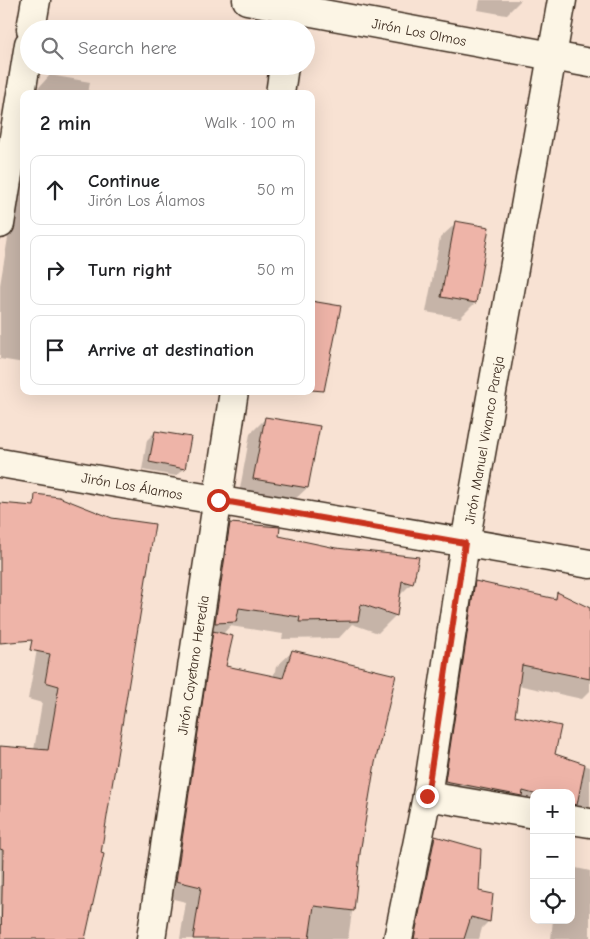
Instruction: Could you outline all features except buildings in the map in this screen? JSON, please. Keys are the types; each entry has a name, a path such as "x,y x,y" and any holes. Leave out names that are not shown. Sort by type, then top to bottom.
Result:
{"street":[{"path":"33,20 36,0"},
{"name":"Jirón Los Olmos","path":"247,0 291,19"},
{"name":"Jirón Manuel Vivanco Pareja","path":"398,939 427,796 465,543 562,0"},
{"name":"Jirón Los Olmos","path":"315,22 590,63"},
{"path":"22,90 24,75"},
{"path":"281,90 283,75"},
{"path":"0,224 20,100"},
{"name":"Jirón Cayetano Heredia","path":"151,939 233,395"},
{"name":"Jirón Los Álamos","path":"0,463 590,564"},
{"path":"427,796 530,813"},
{"path":"575,821 590,823"}],"route":[{"path":"218,500 465,543 427,796"}]}
